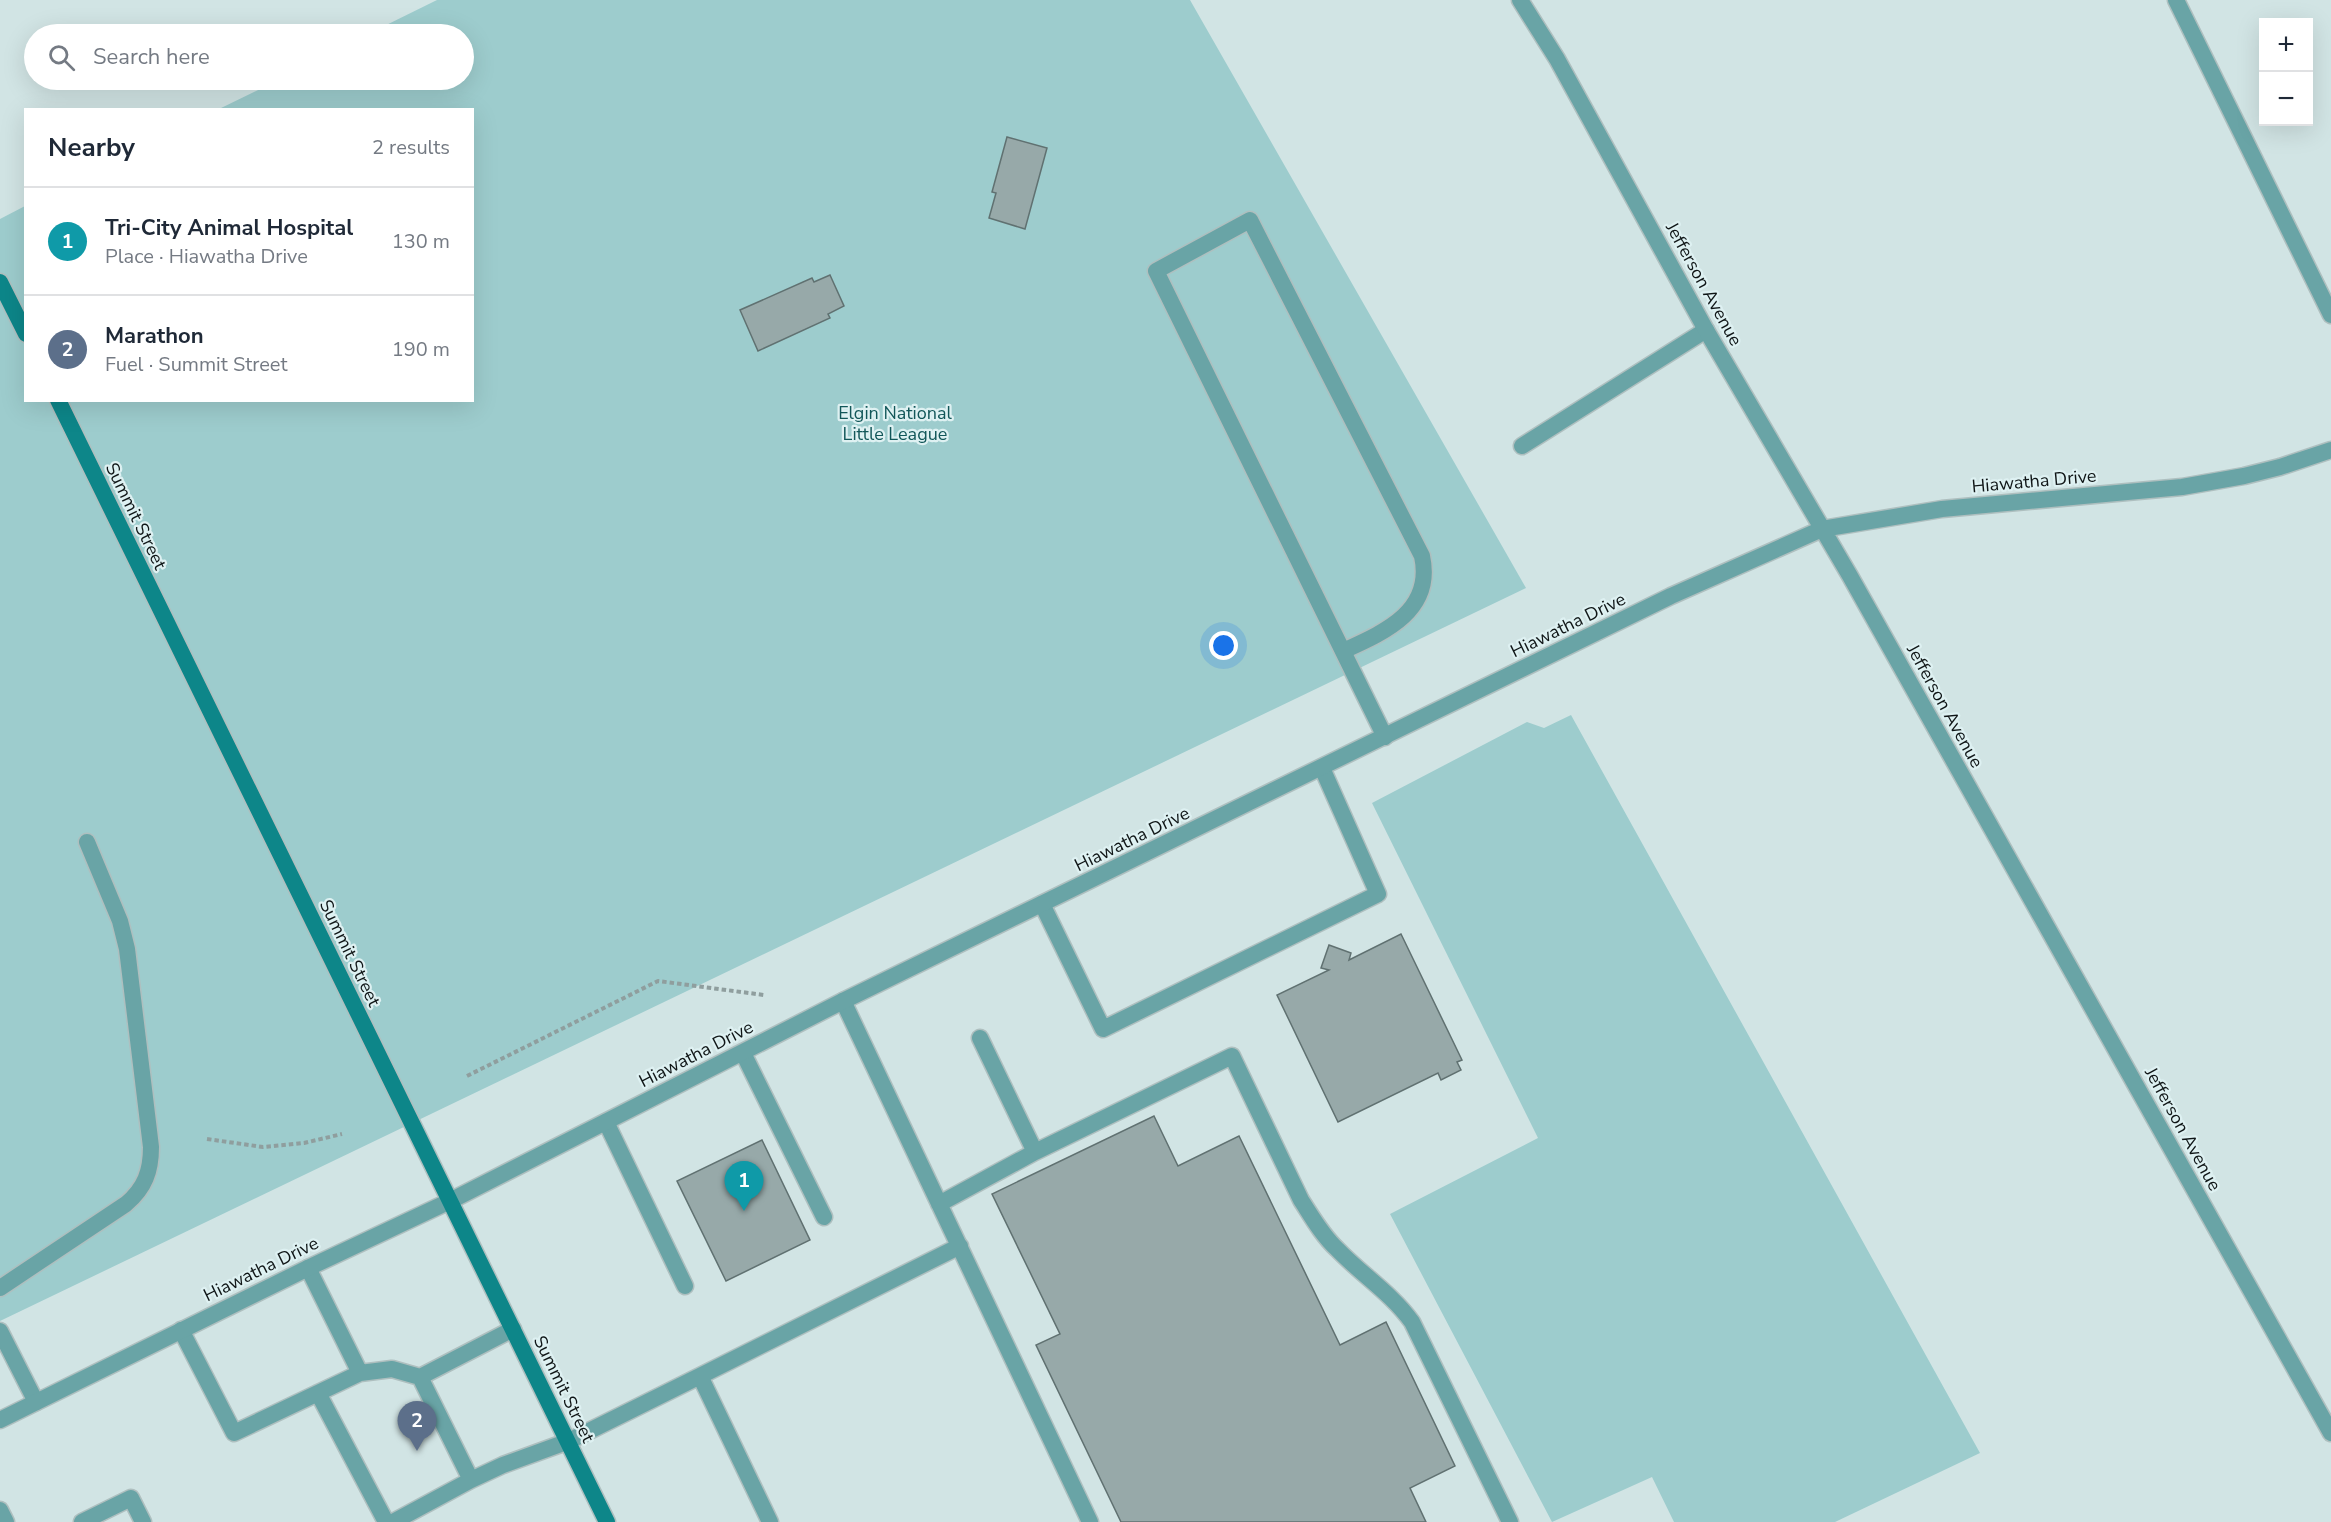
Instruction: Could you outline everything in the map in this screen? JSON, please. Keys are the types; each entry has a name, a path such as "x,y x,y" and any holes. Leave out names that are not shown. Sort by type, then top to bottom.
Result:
{"main road":[{"path":"0,282 24,330"},
{"name":"Summit Street","path":"59,402 607,1522"}],"street":[{"name":"Jefferson Avenue","path":"1520,0 1562,69 1706,330 1822,529 2331,1433"},
{"path":"2176,0 2331,315"},
{"path":"1343,651 1388,628 1414,607 1423,584 1422,556 1250,220 1156,271 1385,737"},
{"path":"1522,446 1706,330"},
{"name":"Hiawatha Drive","path":"0,1420 308,1268 450,1201 843,1001 1671,596 1822,529 1952,508 2182,487 2244,476 2331,450"},
{"path":"1042,904 1103,1029 1378,894 1322,768"},
{"path":"0,1288 126,1204 143,1187 150,1168 151,1146 127,949 120,921 87,842"},
{"path":"843,1001 1090,1522"},
{"path":"980,1038 1035,1152"},
{"path":"742,1053 824,1217"},
{"path":"939,1204 1035,1152 1232,1056 1301,1200 1318,1227 1338,1251 1399,1304 1412,1322 1509,1522"},
{"path":"606,1122 685,1286"},
{"path":"393,1522 503,1465 569,1441 960,1246"},
{"path":"308,1268 360,1373"},
{"path":"181,1330 234,1433 360,1373 392,1369 420,1377 513,1329"},
{"path":"0,1331 36,1402"},
{"path":"700,1376 770,1522"},
{"path":"420,1377 471,1480"},
{"path":"318,1393 386,1522"},
{"path":"82,1522 131,1498 143,1522"},
{"path":"0,1510 6,1522"}],"path":[{"path":"467,1077 658,981 764,996"},
{"path":"207,1139 263,1147 304,1143 342,1134"}],"green space":[{"name":"Elgin National Little League","path":"437,0 1190,0 1526,588 0,1321 0,219 24,207 24,402 474,402 474,108 221,108 258,90 474,90 474,24 388,24"},
{"path":"1571,715 1980,1453 1835,1522 1674,1522 1652,1477 1552,1522 1390,1214 1538,1138 1372,803 1527,722 1544,728"}],"building":[{"path":"1007,137 1047,148 1025,229 989,218 996,193 992,192"},
{"path":"830,275 844,306 828,314 830,318 758,351 740,310 812,278 814,282"},
{"path":"1401,934 1462,1060 1457,1062 1461,1070 1441,1080 1438,1073 1338,1122 1277,995 1329,970 1321,968 1329,945 1351,953 1349,960"},
{"path":"1154,1116 1178,1166 1239,1136 1340,1345 1386,1322 1455,1466 1410,1488 1426,1522 1121,1522 1036,1345 1060,1334 992,1194"},
{"path":"762,1140 810,1240 726,1281 677,1181"}],"place":[{"name":"Tri-City Animal Hospital","path":"744,1211"},
{"name":"Marathon","path":"417,1451"}]}
